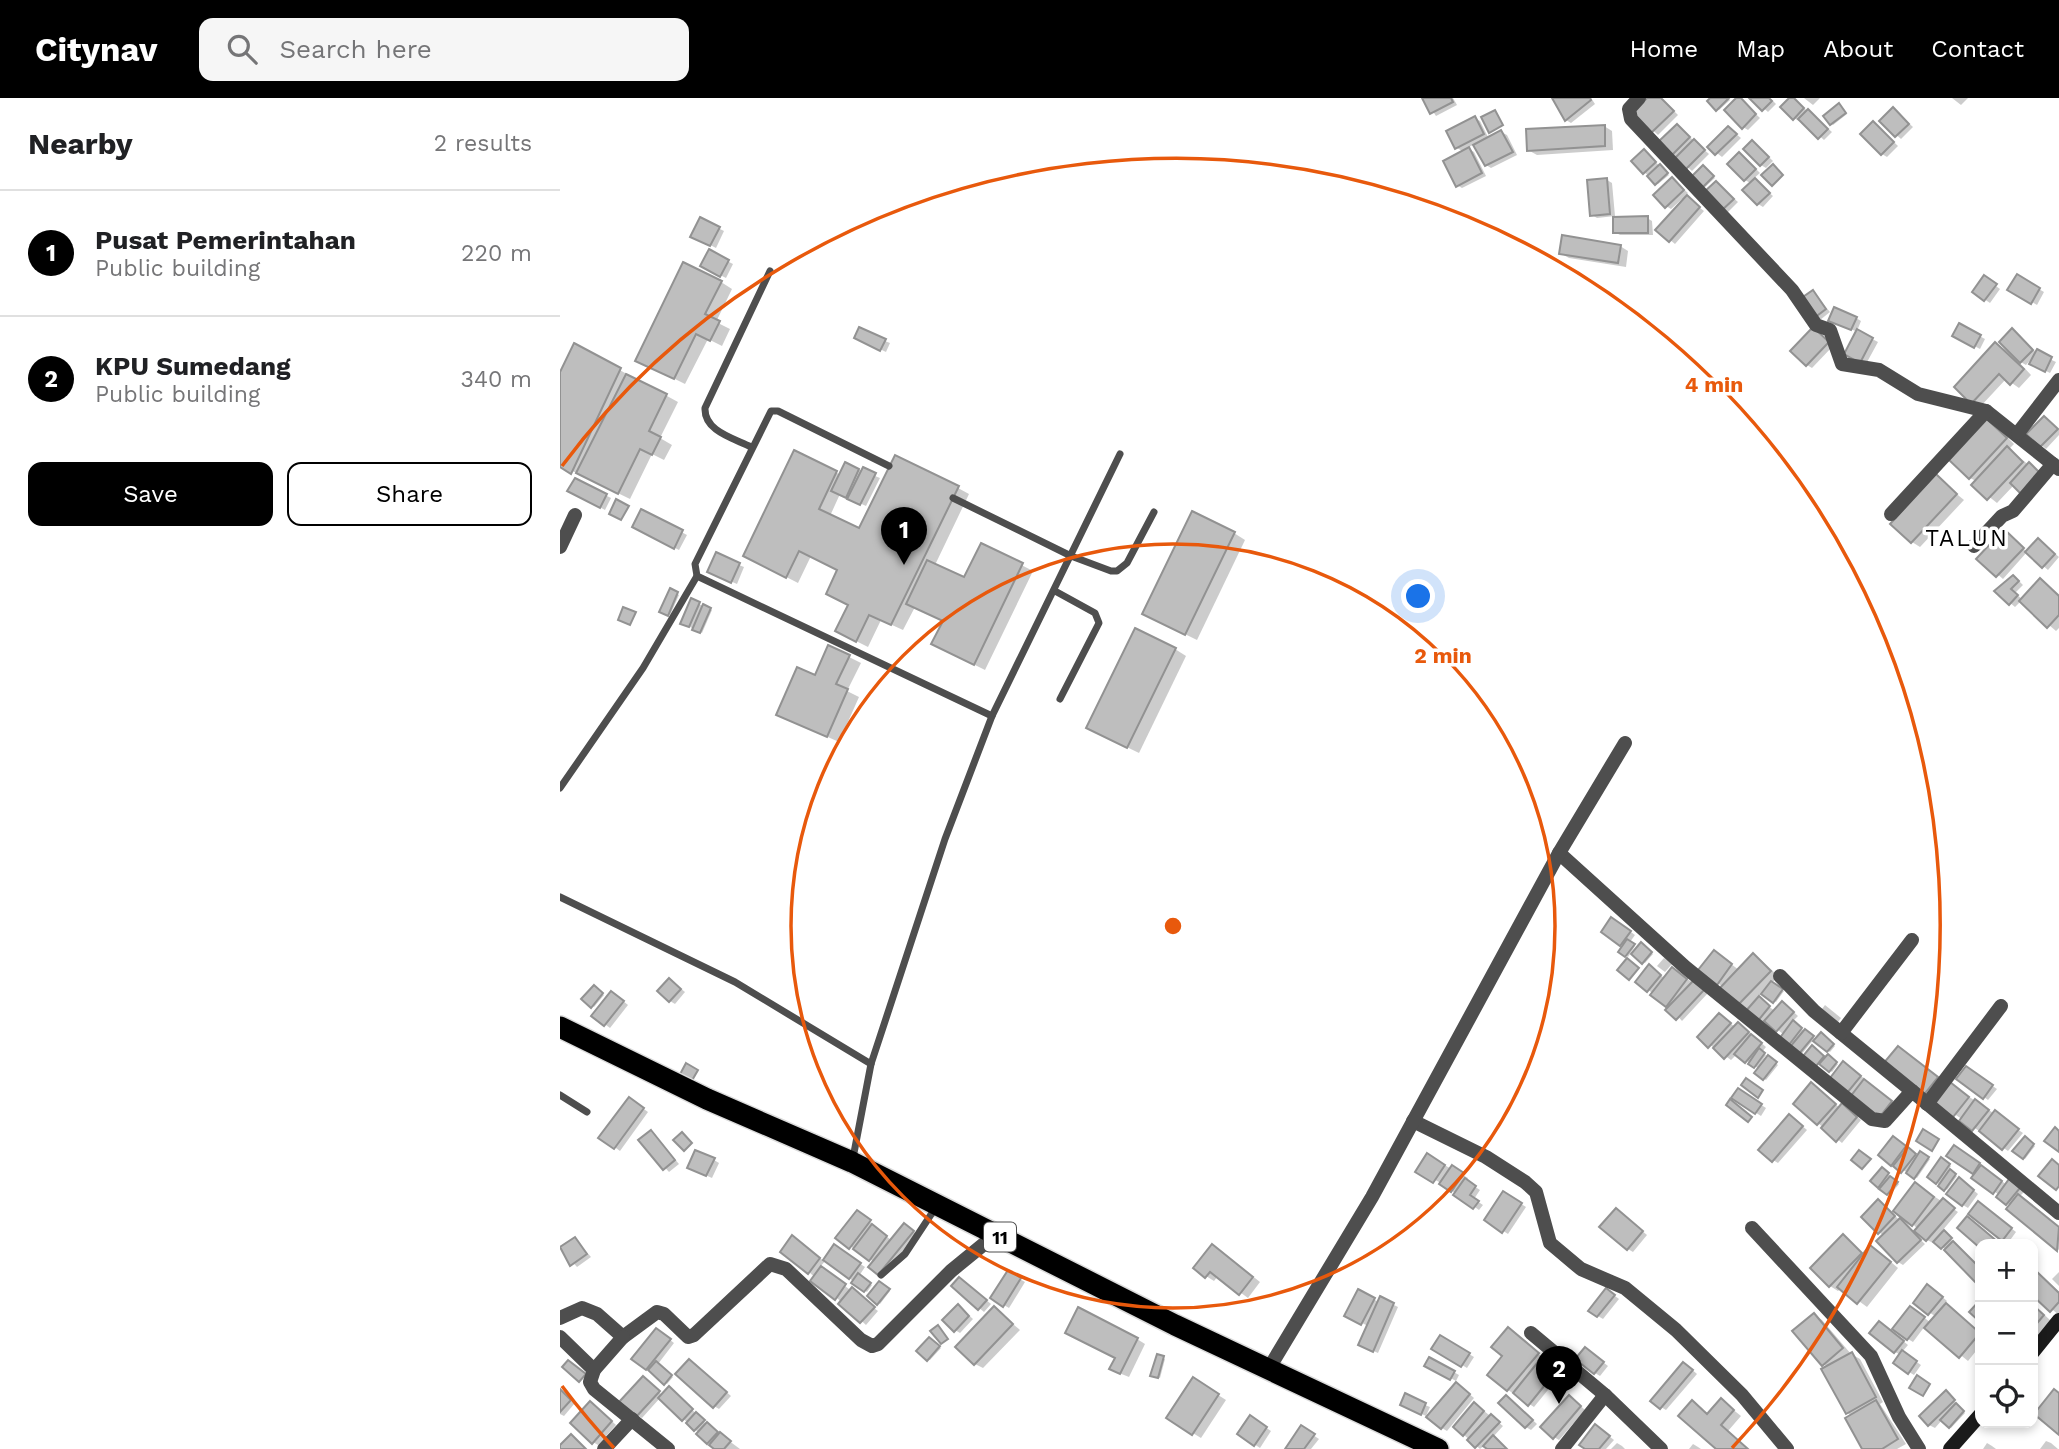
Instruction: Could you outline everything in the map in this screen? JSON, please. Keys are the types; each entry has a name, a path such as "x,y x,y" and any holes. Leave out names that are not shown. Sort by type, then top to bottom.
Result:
{"highway":[{"name":"11","path":"560,1027 706,1099 852,1162 1268,1370 1438,1449"}],"street":[{"path":"1639,98 1629,109 1631,119 1792,290 1816,325 1830,330 1842,364 1879,370 1919,394 1986,411 2018,433 2056,467 2013,511 2002,516 1974,546"},
{"path":"2018,433 2059,380"},
{"path":"1891,514 1986,411"},
{"path":"560,547 575,515"},
{"path":"1268,1370 1372,1197 1559,853 1625,743"},
{"path":"1559,853 1706,984 1872,1119 1885,1121 1912,1091"},
{"path":"1841,1033 1912,940"},
{"path":"1780,976 1814,1011 2059,1213"},
{"path":"1927,1104 2001,1006"},
{"path":"1413,1121 1486,1157 1525,1182 1536,1192 1550,1243 1581,1269 1625,1288 1676,1330 1742,1395 1787,1449"},
{"path":"1752,1228 1871,1356 1899,1417 1919,1449"},
{"path":"668,1449 594,1389 590,1382 594,1370 624,1337 657,1312 664,1314 682,1334 688,1337 694,1335 770,1264 786,1269 861,1340 872,1346 878,1344 951,1271 995,1235"},
{"path":"560,1318 582,1308 597,1314 624,1337"},
{"path":"2038,1346 2058,1324"},
{"path":"1531,1333 1605,1395 1661,1449"},
{"path":"560,1337 594,1370"},
{"path":"1562,1449 1605,1395"},
{"path":"604,1449 632,1419"},
{"path":"1956,1447 1975,1422"}],"lane":[{"path":"751,447 709,425 704,417 705,408 769,271"},
{"path":"560,788 643,668 697,576 695,564 767,414 774,410 889,466"},
{"path":"852,1162 871,1064 946,839 992,716 1120,454"},
{"path":"953,498 1071,556 1111,571 1123,568 1154,512"},
{"path":"697,576 992,716"},
{"path":"1055,591 1095,613 1099,623 1060,699"},
{"path":"560,897 735,982 871,1064"},
{"path":"560,1095 587,1112"},
{"path":"881,1275 905,1254 937,1206"}],"building":[{"path":"1422,98 1451,98 1453,102 1430,114"},
{"path":"1552,98 1590,98 1591,100 1565,121"},
{"path":"1647,98 1661,98 1674,111 1651,133 1632,113"},
{"path":"1710,98 1729,98 1716,111 1707,101"},
{"path":"1736,98 1741,98 1756,114 1742,129 1724,110"},
{"path":"1749,98 1769,98 1772,101 1762,111"},
{"path":"1789,98 1794,98 1804,108 1793,120 1780,107"},
{"path":"1839,103 1846,113 1830,125 1823,116"},
{"path":"1893,107 1909,124 1895,137 1879,121"},
{"path":"1808,109 1828,129 1818,139 1798,119"},
{"path":"1495,110 1503,125 1489,133 1481,117"},
{"path":"1475,116 1484,134 1455,149 1446,131"},
{"path":"1873,121 1894,142 1881,155 1860,134"},
{"path":"1677,124 1690,137 1672,155 1658,142"},
{"path":"1605,125 1605,146 1527,151 1526,129"},
{"path":"1728,126 1737,134 1715,155 1707,147"},
{"path":"1501,130 1513,152 1485,166 1473,145"},
{"path":"1694,139 1705,150 1686,169 1675,158"},
{"path":"1752,140 1769,157 1760,166 1743,149"},
{"path":"1469,147 1482,173 1456,187 1443,161"},
{"path":"1644,149 1656,162 1643,174 1631,161"},
{"path":"1739,152 1756,169 1744,181 1727,164"},
{"path":"1660,164 1668,173 1655,185 1647,176"},
{"path":"1773,164 1783,175 1772,186 1761,175"},
{"path":"1703,165 1714,176 1703,187 1692,176"},
{"path":"1672,177 1684,190 1665,208 1653,195"},
{"path":"1607,178 1610,214 1590,216 1587,180"},
{"path":"1755,178 1770,193 1757,205 1742,190"},
{"path":"1716,181 1734,199 1721,211 1703,193"},
{"path":"1687,195 1700,207 1669,242 1655,230"},
{"path":"1648,216 1648,233 1613,233 1613,217"},
{"path":"700,217 720,227 710,246 690,237"},
{"path":"1562,235 1621,245 1618,263 1559,254"},
{"path":"709,249 729,260 720,277 700,266"},
{"path":"683,262 722,281 705,314 720,321 710,341 696,334 674,379 635,361"},
{"path":"2017,274 2040,288 2031,304 2007,290"},
{"path":"1984,275 1997,284 1984,301 1972,292"},
{"path":"1813,290 1826,309 1814,318 1800,299"},
{"path":"1834,307 1857,317 1851,330 1828,321"},
{"path":"1959,323 1981,335 1974,348 1952,336"},
{"path":"859,327 886,339 880,351 854,338"},
{"path":"1813,327 1829,342 1806,366 1790,351"},
{"path":"2012,328 2033,350 2020,363 1999,342"},
{"path":"1857,329 1873,338 1860,363 1844,354"},
{"path":"1995,342 2024,369 2010,385 1999,374 1971,404 1954,387"},
{"path":"574,343 621,368 571,474 560,467 560,372"},
{"path":"2037,349 2052,357 2045,372 2029,364"},
{"path":"626,374 667,394 649,431 661,437 652,455 640,449 618,494 576,473"},
{"path":"2044,416 2058,429 2040,447 2026,434"},
{"path":"1987,419 2007,438 1969,479 1949,460"},
{"path":"2007,446 2023,462 1987,500 1971,485"},
{"path":"794,450 837,471 819,509 859,528 895,455 959,486 891,625 869,615 856,642 835,631 848,605 826,594 837,570 799,551 786,578 743,556"},
{"path":"845,462 859,469 846,498 831,491"},
{"path":"2029,462 2041,474 2022,495 2010,483"},
{"path":"863,467 876,473 860,505 847,499"},
{"path":"1936,474 1957,494 1911,543 1890,524"},
{"path":"575,478 607,494 600,508 567,491"},
{"path":"616,499 629,506 621,520 609,514"},
{"path":"641,509 683,530 674,549 632,527"},
{"path":"1192,511 1235,532 1185,635 1142,614"},
{"path":"2004,529 2024,548 1996,577 1976,559"},
{"path":"2038,538 2055,554 2042,568 2025,552"},
{"path":"981,543 1023,563 974,665 931,644 943,621 906,604 927,560 964,577"},
{"path":"716,552 740,563 731,583 707,572"},
{"path":"2013,575 2019,581 2011,589 2018,595 2009,605 1994,591"},
{"path":"2040,578 2059,596 2059,615 2047,628 2019,601"},
{"path":"670,588 678,592 668,616 659,612"},
{"path":"691,598 700,602 689,627 680,624"},
{"path":"703,604 711,608 700,633 692,630"},
{"path":"623,607 636,612 630,625 618,620"},
{"path":"1135,628 1176,648 1127,748 1086,728"},
{"path":"828,645 850,655 836,684 848,689 827,737 776,715 797,667 815,675"},
{"path":"1611,917 1631,931 1620,946 1601,932"},
{"path":"1627,939 1635,944 1625,957 1618,952"},
{"path":"1641,942 1652,952 1642,964 1631,954"},
{"path":"1714,950 1732,964 1717,985 1698,970"},
{"path":"1753,953 1771,971 1736,1007 1718,990"},
{"path":"1627,958 1639,968 1629,980 1617,970"},
{"path":"1649,964 1661,975 1647,992 1635,982"},
{"path":"1672,967 1687,979 1666,1007 1650,995"},
{"path":"669,978 681,989 669,1002 657,991"},
{"path":"1694,980 1704,990 1676,1020 1665,1010"},
{"path":"1771,981 1783,989 1773,1003 1761,994"},
{"path":"594,985 603,993 591,1008 581,999"},
{"path":"611,991 624,1001 604,1026 591,1016"},
{"path":"1759,996 1770,1006 1757,1022 1745,1012"},
{"path":"1782,1001 1794,1012 1776,1032 1764,1021"},
{"path":"1719,1013 1731,1023 1708,1048 1697,1037"},
{"path":"1793,1020 1802,1028 1788,1046 1779,1039"},
{"path":"1738,1022 1749,1032 1724,1059 1713,1048"},
{"path":"1805,1029 1814,1036 1798,1055 1789,1048"},
{"path":"1821,1032 1834,1044 1827,1052 1813,1041"},
{"path":"1751,1034 1762,1043 1745,1063 1734,1054"},
{"path":"1812,1045 1824,1056 1816,1066 1803,1056"},
{"path":"1898,1046 1938,1077 1922,1097 1882,1065"},
{"path":"1759,1048 1765,1053 1754,1068 1748,1064"},
{"path":"1828,1054 1837,1062 1829,1072 1819,1064"},
{"path":"1768,1055 1777,1062 1763,1080 1754,1073"},
{"path":"1843,1061 1861,1076 1847,1093 1830,1078"},
{"path":"686,1063 698,1070 690,1084 678,1078"},
{"path":"1966,1066 1993,1085 1983,1099 1956,1079"},
{"path":"1746,1078 1763,1090 1758,1098 1741,1085"},
{"path":"1864,1079 1892,1101 1878,1119 1850,1097"},
{"path":"1811,1082 1836,1104 1817,1125 1793,1104"},
{"path":"1950,1082 1969,1097 1953,1117 1934,1103"},
{"path":"1738,1088 1762,1104 1755,1114 1731,1098"},
{"path":"629,1097 644,1108 614,1149 598,1138"},
{"path":"1730,1099 1752,1117 1748,1122 1726,1105"},
{"path":"1975,1099 1989,1110 1972,1131 1959,1121"},
{"path":"1842,1103 1857,1117 1836,1142 1821,1128"},
{"path":"1995,1110 2019,1129 2002,1150 1979,1131"},
{"path":"1789,1114 1803,1126 1772,1162 1758,1150"},
{"path":"2055,1127 2059,1131 2059,1152 2044,1141"},
{"path":"1923,1129 1939,1139 1932,1151 1916,1141"},
{"path":"651,1130 675,1160 663,1170 638,1140"},
{"path":"682,1132 692,1143 684,1151 673,1140"},
{"path":"1893,1136 1906,1146 1891,1166 1878,1155"},
{"path":"2025,1136 2034,1144 2023,1159 2012,1151"},
{"path":"1954,1145 1980,1163 1973,1174 1946,1156"},
{"path":"1908,1147 1916,1154 1901,1173 1893,1166"},
{"path":"695,1150 715,1158 706,1176 687,1168"},
{"path":"1859,1150 1871,1159 1862,1169 1851,1160"},
{"path":"1920,1151 1929,1157 1914,1179 1906,1173"},
{"path":"1427,1153 1445,1165 1433,1183 1415,1172"},
{"path":"1941,1157 1950,1164 1936,1184 1927,1177"},
{"path":"2052,1159 2059,1165 2059,1186 2056,1190 2038,1176"},
{"path":"1452,1165 1464,1173 1451,1192 1439,1184"},
{"path":"1981,1165 2002,1181 1993,1194 1971,1178"},
{"path":"1882,1167 1889,1173 1878,1188 1870,1181"},
{"path":"1950,1169 1956,1174 1944,1191 1938,1186"},
{"path":"1890,1176 1898,1182 1887,1195 1879,1189"},
{"path":"1959,1177 1974,1190 1962,1206 1946,1194"},
{"path":"1465,1178 1476,1186 1470,1195 1479,1201 1473,1209 1453,1195"},
{"path":"2009,1179 2020,1188 2006,1205 1996,1197"},
{"path":"1915,1182 1934,1197 1912,1226 1893,1211"},
{"path":"1503,1191 1522,1203 1502,1233 1484,1220"},
{"path":"2018,1194 2059,1227 2057,1251 2006,1209"},
{"path":"1943,1198 1955,1208 1926,1241 1914,1231"},
{"path":"1878,1199 1895,1216 1878,1234 1861,1217"},
{"path":"1978,1201 2012,1228 2004,1239 1999,1239 1968,1214"},
{"path":"1616,1208 1643,1231 1627,1250 1599,1227"},
{"path":"857,1210 871,1220 849,1249 835,1238"},
{"path":"1967,1216 1994,1239 1975,1239 1975,1244 1957,1228"},
{"path":"1900,1218 1921,1240 1897,1263 1876,1241"},
{"path":"904,1223 914,1231 878,1275 868,1267"},
{"path":"872,1224 887,1236 869,1261 853,1249"},
{"path":"1944,1230 1952,1238 1941,1249 1933,1242"},
{"path":"1843,1234 1862,1253 1829,1287 1810,1268"},
{"path":"792,1235 820,1258 808,1274 780,1252"},
{"path":"575,1237 587,1254 570,1266 560,1247"},
{"path":"1953,1241 1975,1263 1975,1282 1944,1250"},
{"path":"834,1244 861,1263 849,1279 823,1260"},
{"path":"1212,1244 1253,1277 1239,1295 1210,1272 1205,1278 1193,1268"},
{"path":"1870,1245 1891,1262 1857,1304 1837,1287"},
{"path":"821,1266 846,1284 835,1300 810,1281"},
{"path":"1008,1270 1021,1278 1003,1307 990,1298"},
{"path":"858,1273 871,1283 864,1292 851,1283"},
{"path":"2038,1273 2059,1293 2059,1302 2050,1312 2038,1301"},
{"path":"959,1277 987,1300 978,1310 951,1286"},
{"path":"879,1281 890,1289 877,1305 867,1296"},
{"path":"1927,1284 1943,1297 1928,1315 1913,1303"},
{"path":"852,1287 875,1307 860,1323 838,1304"},
{"path":"1606,1288 1615,1295 1597,1317 1588,1311"},
{"path":"1358,1289 1375,1298 1361,1325 1344,1316"},
{"path":"1380,1296 1394,1303 1373,1352 1358,1345"},
{"path":"1946,1303 1975,1329 1975,1339 1959,1358 1924,1328"},
{"path":"958,1304 969,1316 954,1332 942,1320"},
{"path":"1975,1305 1975,1317 1969,1312"},
{"path":"994,1306 1013,1324 974,1365 955,1347"},
{"path":"1910,1306 1925,1317 1907,1340 1892,1329"},
{"path":"1078,1307 1138,1338 1120,1374 1109,1369 1115,1358 1065,1333"},
{"path":"2038,1310 2044,1315 2038,1322"},
{"path":"1814,1313 1843,1348 1822,1366 1792,1331"},
{"path":"1879,1321 1904,1341 1894,1353 1869,1333"},
{"path":"938,1325 948,1339 941,1344 930,1331"},
{"path":"1508,1327 1539,1353 1507,1391 1487,1375 1502,1356 1491,1347"},
{"path":"656,1328 671,1339 646,1370 631,1359"},
{"path":"1440,1335 1470,1353 1461,1367 1431,1349"},
{"path":"929,1337 940,1346 927,1361 916,1351"},
{"path":"1585,1347 1604,1362 1594,1374 1575,1359"},
{"path":"1902,1350 1917,1361 1908,1374 1893,1363"},
{"path":"1852,1352 1876,1397 1846,1414 1821,1369"},
{"path":"1157,1354 1164,1356 1158,1378 1150,1376"},
{"path":"1429,1357 1455,1371 1450,1380 1424,1366"},
{"path":"1542,1357 1557,1370 1528,1406 1513,1393"},
{"path":"689,1359 727,1392 713,1408 675,1374"},
{"path":"568,1360 586,1374 579,1382 562,1367"},
{"path":"656,1361 672,1375 664,1385 648,1370"},
{"path":"1683,1362 1693,1370 1660,1409 1650,1401"},
{"path":"1917,1375 1930,1384 1923,1396 1909,1388"},
{"path":"643,1376 660,1391 636,1417 619,1402"},
{"path":"1193,1377 1219,1394 1192,1435 1166,1418"},
{"path":"1456,1382 1470,1394 1441,1429 1426,1417"},
{"path":"669,1386 693,1409 682,1421 658,1398"},
{"path":"560,1389 571,1400 560,1412"},
{"path":"2054,1389 2059,1393 2059,1435 2038,1417 2038,1409"},
{"path":"1946,1390 1955,1400 1928,1426 1919,1416"},
{"path":"1405,1393 1426,1403 1421,1415 1400,1405"},
{"path":"1506,1395 1533,1420 1525,1428 1498,1403"},
{"path":"1569,1395 1581,1406 1553,1439 1540,1427"},
{"path":"1721,1398 1734,1410 1721,1425 1748,1449 1716,1449 1678,1416 1692,1400 1707,1414"},
{"path":"1876,1400 1898,1439 1882,1449 1862,1449 1845,1418"},
{"path":"590,1401 612,1421 592,1444 570,1423"},
{"path":"1474,1402 1484,1411 1463,1436 1453,1427"},
{"path":"1956,1403 1964,1411 1949,1428 1940,1420"},
{"path":"696,1412 705,1420 694,1431 686,1423"},
{"path":"1491,1414 1500,1422 1475,1448 1467,1440"},
{"path":"1250,1415 1267,1427 1254,1446 1237,1434"},
{"path":"707,1422 718,1432 707,1444 696,1434"},
{"path":"1595,1424 1610,1436 1599,1449 1585,1449 1579,1445"},
{"path":"1301,1425 1315,1434 1304,1449 1285,1449"},
{"path":"720,1432 731,1441 724,1449 714,1449 709,1445"},
{"path":"571,1434 586,1449 560,1449 560,1445"},
{"path":"1493,1435 1507,1449 1487,1449 1483,1446"}],"place":[{"name":"Pusat Pemerintahan","path":"904,565"},
{"name":"KPU Sumedang","path":"1559,1404"}],"district":[{"name":"TALUN","path":"1967,538"}]}
